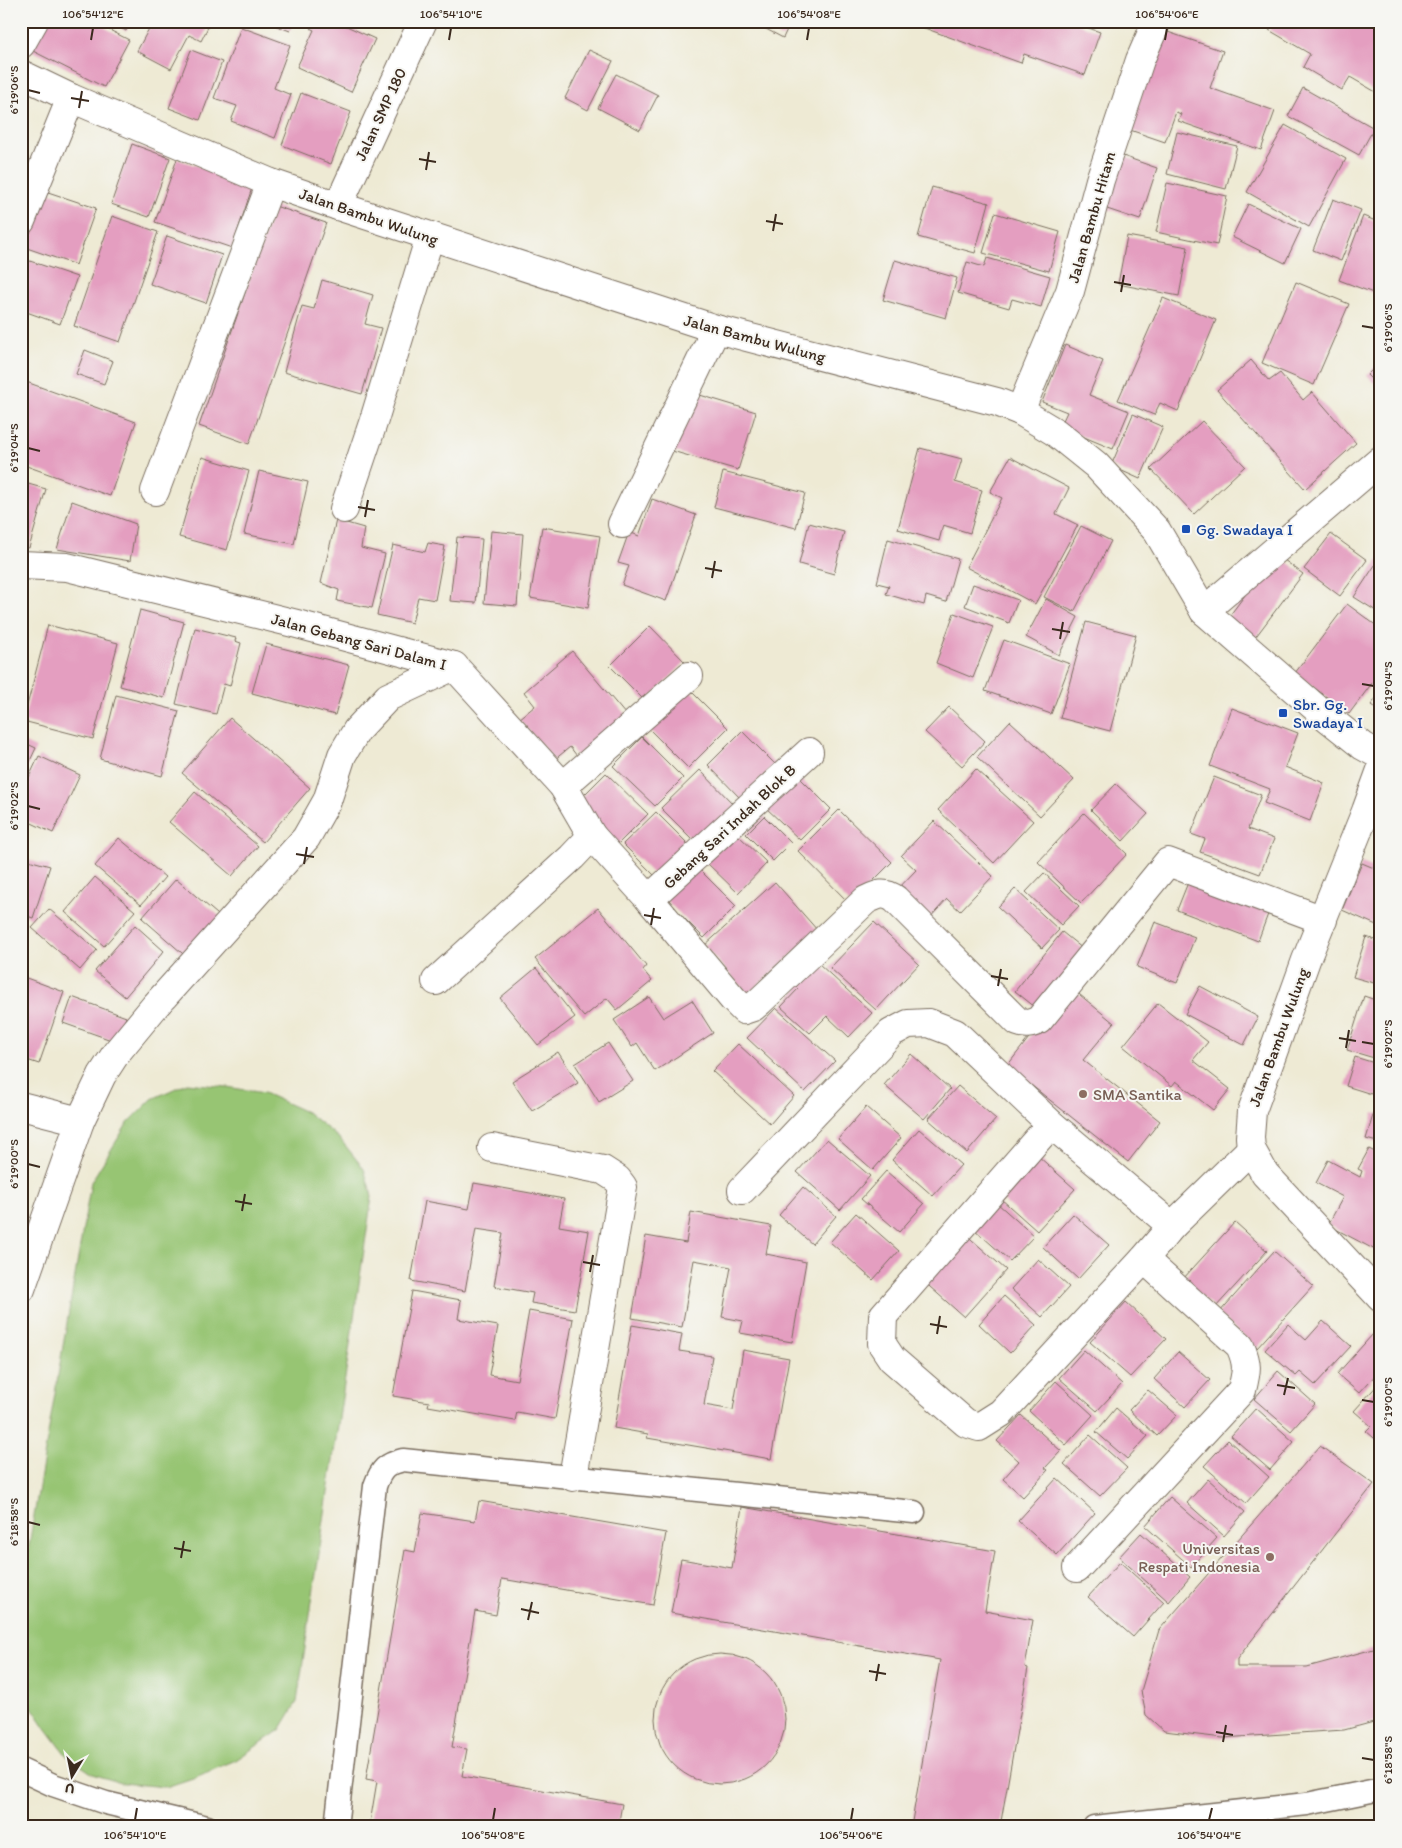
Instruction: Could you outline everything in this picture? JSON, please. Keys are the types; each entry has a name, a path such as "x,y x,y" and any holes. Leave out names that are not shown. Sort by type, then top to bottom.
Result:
{"street":[{"path":"21,44 34,21"},
{"name":"Jalan SMP 180","path":"338,206 423,21"},
{"name":"Jalan Bambu Hitam","path":"1020,411 1070,290 1100,180 1140,60 1157,21"},
{"name":"Jalan Bambu Wulung","path":"21,74 71,98 271,183 338,206 716,329 997,402 1020,411 1070,443 1096,465 1157,531 1204,611 1324,716 1363,746 1381,756"},
{"path":"21,221 71,98"},
{"path":"154,491 271,183"},
{"path":"344,509 374,420 430,236"},
{"path":"622,524 716,329"},
{"path":"1204,611 1381,460"},
{"name":"Jalan Gebang Sari Dalam I","path":"21,565 67,567 454,666 563,786 592,836 744,1010 753,1007 760,1001 866,900 878,894 889,895 895,899 1018,1022 1025,1025 1039,1020 1168,862 1323,920"},
{"path":"21,1289 80,1121 102,1075 117,1052 154,1006 306,838 327,801 342,755 357,730 388,697 454,666"},
{"path":"563,786 689,676"},
{"name":"Gebang Sari Indah Blok B","path":"649,899 809,752"},
{"name":"Jalan Bambu Wulung","path":"1250,1149 1252,1111 1306,960 1381,770"},
{"path":"436,981 572,857 592,836"},
{"path":"742,1190 891,1033 908,1024 928,1023 955,1033 1050,1124 1172,1226"},
{"path":"21,1106 80,1121"},
{"path":"1050,1124 883,1316 882,1344 892,1359 966,1423 979,1427 1001,1412 1144,1259 1172,1226 1250,1149 1265,1174 1381,1298"},
{"path":"492,1148 603,1170 617,1178 623,1187 572,1477"},
{"path":"1077,1568 1242,1390 1246,1375 1247,1363 1240,1346 1144,1259"}],"lane":[{"path":"336,1827 375,1486 379,1474 390,1463 403,1460 914,1512"},
{"path":"21,1770 53,1785 106,1802 206,1827"},
{"path":"1094,1827 1298,1805 1381,1790"}],"green space":[{"path":"187,1083 264,1093 308,1113 340,1139 364,1169 372,1196 297,1702 280,1730 236,1760 166,1787 121,1783 93,1774 67,1756 46,1728 21,1691 21,1592 91,1182 127,1124 152,1099"}],"building":[{"path":"44,21 92,21 129,40 104,87 29,49"},
{"path":"108,21 131,21 126,31"},
{"path":"153,21 211,21 201,41 189,35 171,69 137,51"},
{"path":"264,21 294,21 290,31"},
{"path":"313,21 341,21 340,23 375,39 351,92 297,67 314,30 310,28"},
{"path":"751,21 791,21 783,38"},
{"path":"905,21 1069,21 1100,32 1085,75 1024,54 1021,63"},
{"path":"1274,21 1377,21 1381,23 1381,95 1350,77 1342,90 1303,67 1310,54 1269,30"},
{"path":"241,27 290,45 274,88 291,95 275,138 231,121 237,106 214,98"},
{"path":"1162,30 1223,51 1210,88 1275,111 1261,150 1178,121 1181,114 1176,112 1165,142 1130,130"},
{"path":"191,50 222,62 200,120 169,108"},
{"path":"589,50 613,61 588,110 565,98"},
{"path":"616,74 658,95 640,130 598,108"},
{"path":"1303,88 1374,128 1359,155 1288,116"},
{"path":"301,93 351,112 331,164 282,145"},
{"path":"1285,125 1346,159 1309,227 1247,192"},
{"path":"1177,132 1237,146 1226,189 1167,174"},
{"path":"132,144 170,158 149,217 111,204"},
{"path":"21,155 26,157 22,169 21,169"},
{"path":"1120,155 1157,168 1140,220 1101,207"},
{"path":"177,159 253,185 232,248 155,222"},
{"path":"1167,183 1227,196 1217,245 1156,232"},
{"path":"932,187 989,203 975,253 918,237"},
{"path":"36,188 96,208 76,265 21,246 21,231"},
{"path":"1333,199 1361,210 1341,261 1313,250"},
{"path":"1248,204 1301,229 1285,263 1232,237"},
{"path":"275,206 326,223 249,444 199,426"},
{"path":"995,213 1060,232 1049,271 983,253"},
{"path":"112,216 158,232 120,342 74,326"},
{"path":"1363,216 1381,223 1381,296 1339,280"},
{"path":"167,236 222,255 206,303 150,284"},
{"path":"1127,236 1188,247 1179,296 1118,284"},
{"path":"21,258 77,277 60,324 21,310"},
{"path":"987,258 1050,276 1041,307 1012,299 1009,308 958,293 967,262 984,267"},
{"path":"895,260 957,278 946,318 883,300"},
{"path":"322,280 373,295 365,324 381,328 362,394 284,372 302,306 314,309"},
{"path":"1296,282 1349,304 1314,385 1262,363"},
{"path":"1163,298 1216,320 1178,411 1160,403 1154,415 1118,400"},
{"path":"1065,345 1103,361 1089,395 1129,411 1113,449 1060,427 1067,412 1042,402"},
{"path":"85,350 113,361 104,384 76,374"},
{"path":"1251,360 1269,381 1280,373 1303,400 1312,392 1356,443 1305,489 1217,390"},
{"path":"1381,361 1381,389 1367,375"},
{"path":"21,380 136,422 110,496 21,464"},
{"path":"690,392 756,412 738,470 672,451"},
{"path":"1133,414 1163,427 1140,479 1111,466"},
{"path":"1202,421 1245,466 1194,514 1151,469"},
{"path":"920,448 962,459 955,482 982,490 970,533 943,525 939,541 898,529"},
{"path":"202,457 249,471 227,550 179,537"},
{"path":"1010,457 1069,488 1056,514 1078,525 1035,604 966,567 1002,498 990,492"},
{"path":"259,471 308,482 294,544 244,534"},
{"path":"723,472 805,493 796,528 714,507"},
{"path":"21,482 46,489 29,548 21,546"},
{"path":"652,499 696,515 666,601 622,585 629,566 618,563 629,532 639,536"},
{"path":"72,501 136,524 130,561 57,549"},
{"path":"336,520 364,528 361,548 385,554 372,608 337,601 339,590 321,583"},
{"path":"809,523 844,532 834,574 799,564"},
{"path":"1081,526 1111,541 1074,612 1044,597"},
{"path":"542,527 600,536 588,608 530,598"},
{"path":"491,531 523,534 517,606 484,603"},
{"path":"1331,534 1367,560 1340,596 1304,569"},
{"path":"457,537 482,539 476,603 450,601"},
{"path":"888,539 958,559 946,602 926,596 924,605 886,594 889,586 877,583"},
{"path":"428,543 445,546 435,600 418,597 412,623 377,615 393,545 425,552"},
{"path":"1276,554 1303,574 1254,639 1227,619"},
{"path":"1381,556 1381,614 1354,597"},
{"path":"973,584 1018,600 1009,623 965,606"},
{"path":"1046,599 1078,617 1059,655 1026,637"},
{"path":"1347,604 1381,629 1381,671 1349,714 1295,673"},
{"path":"140,610 184,622 164,698 120,686"},
{"path":"954,613 993,627 973,678 936,663"},
{"path":"1086,622 1136,635 1110,731 1060,718"},
{"path":"48,625 118,643 93,739 23,721"},
{"path":"650,626 685,662 646,702 610,666"},
{"path":"195,628 236,638 235,641 241,643 230,686 224,684 216,714 176,704"},
{"path":"1004,640 1070,664 1051,714 985,691"},
{"path":"266,644 349,665 335,715 252,693"},
{"path":"572,651 626,715 577,756 570,747 554,760 519,719 535,706 524,692"},
{"path":"688,688 728,728 688,768 647,727"},
{"path":"1381,692 1381,712 1371,705"},
{"path":"116,695 179,711 162,776 100,759"},
{"path":"949,707 985,741 962,766 925,732"},
{"path":"1232,708 1298,733 1285,767 1324,783 1310,821 1264,803 1270,789 1210,766"},
{"path":"230,718 310,788 263,842 182,773"},
{"path":"1010,721 1074,780 1040,816 977,757"},
{"path":"742,731 775,764 741,799 708,765"},
{"path":"642,737 683,778 655,806 613,766"},
{"path":"21,741 36,748 21,780"},
{"path":"39,756 80,775 53,833 21,818 21,794"},
{"path":"976,769 1033,821 994,863 938,810"},
{"path":"700,770 735,806 696,843 661,808"},
{"path":"606,773 648,814 618,844 577,802"},
{"path":"797,775 831,809 800,840 765,807"},
{"path":"1214,777 1261,795 1248,829 1274,839 1260,874 1200,852 1205,839 1191,834"},
{"path":"1116,784 1148,814 1123,841 1091,810"},
{"path":"195,792 258,846 232,876 169,822"},
{"path":"839,810 892,862 850,904 798,851"},
{"path":"656,812 690,846 657,878 623,844"},
{"path":"1084,813 1127,854 1081,903 1038,862"},
{"path":"764,816 791,843 773,861 746,834"},
{"path":"934,821 993,876 960,911 947,899 927,921 895,892 916,870 901,856"},
{"path":"736,833 767,863 738,893 706,862"},
{"path":"119,838 165,877 141,905 95,866"},
{"path":"21,858 50,866 33,918 21,914"},
{"path":"1362,863 1381,871 1381,927 1342,910"},
{"path":"696,866 736,906 704,938 664,898"},
{"path":"1044,873 1079,906 1061,925 1026,892"},
{"path":"1191,875 1271,906 1258,941 1177,910"},
{"path":"95,877 135,911 104,946 65,912"},
{"path":"176,879 224,920 190,960 142,918"},
{"path":"775,882 818,931 748,994 704,946"},
{"path":"1015,889 1059,930 1042,948 998,907"},
{"path":"598,908 646,966 643,970 652,981 617,1010 607,998 584,1017 535,959"},
{"path":"49,909 97,950 80,970 32,928"},
{"path":"874,922 919,964 876,1010 830,968"},
{"path":"1155,922 1195,937 1177,983 1137,967"},
{"path":"135,925 164,951 125,997 95,971"},
{"path":"1062,932 1088,953 1041,1012 1015,991"},
{"path":"1366,937 1381,942 1381,985 1353,977"},
{"path":"818,963 872,1013 849,1037 827,1016 810,1033 781,1007"},
{"path":"536,968 575,1017 538,1045 500,998"},
{"path":"21,976 64,992 39,1064 21,1058"},
{"path":"1200,986 1258,1017 1244,1045 1185,1014"},
{"name":"SMA Santika","path":"1074,990 1114,1023 1083,1060 1160,1121 1128,1162 1007,1066 1039,1025"},
{"path":"1364,996 1381,1002 1381,1060 1347,1050"},
{"path":"72,997 126,1017 117,1042 63,1023"},
{"path":"649,997 663,1018 692,1000 713,1033 655,1071 637,1043 632,1047 614,1020"},
{"path":"1158,1003 1208,1042 1193,1060 1230,1089 1213,1110 1176,1081 1172,1086 1123,1046"},
{"path":"776,1008 835,1061 805,1092 747,1038"},
{"path":"608,1043 633,1081 599,1102 575,1064"},
{"path":"738,1044 794,1096 770,1124 712,1071"},
{"path":"558,1052 578,1083 532,1111 512,1081"},
{"path":"911,1054 950,1089 924,1119 884,1085"},
{"path":"1355,1057 1381,1065 1381,1097 1346,1086"},
{"path":"958,1086 996,1119 967,1153 928,1119"},
{"path":"866,1107 901,1138 873,1170 838,1139"},
{"path":"1374,1112 1381,1114 1381,1143 1366,1139"},
{"path":"919,1129 961,1165 933,1196 892,1160"},
{"path":"827,1139 870,1176 840,1210 797,1172"},
{"path":"1369,1149 1381,1155 1381,1253 1328,1225 1343,1197 1316,1183 1328,1160 1360,1177 1362,1171 1358,1169"},
{"path":"1038,1156 1075,1189 1037,1231 1000,1198"},
{"path":"886,1171 924,1204 899,1232 861,1199"},
{"path":"474,1183 564,1199 559,1226 589,1231 575,1310 531,1303 533,1293 494,1286 503,1233 476,1229 465,1291 411,1281 425,1201 469,1209"},
{"path":"803,1187 836,1216 812,1244 779,1215"},
{"path":"997,1203 1034,1236 1010,1261 974,1229"},
{"path":"691,1212 771,1226 766,1254 806,1262 792,1342 740,1333 743,1321 722,1317 731,1267 694,1260 682,1327 632,1318 646,1236 686,1243"},
{"path":"856,1213 899,1251 873,1280 830,1242"},
{"path":"1073,1214 1109,1245 1078,1279 1043,1247"},
{"path":"1235,1222 1267,1251 1215,1308 1182,1280"},
{"path":"963,1232 1006,1270 964,1317 921,1279"},
{"path":"1274,1251 1313,1286 1257,1348 1218,1314"},
{"path":"1038,1259 1069,1287 1042,1317 1011,1289"},
{"path":"412,1291 461,1300 458,1319 498,1326 489,1375 517,1380 529,1311 573,1319 555,1419 517,1412 515,1421 428,1406 429,1402 393,1396"},
{"path":"1004,1296 1036,1325 1010,1353 979,1324"},
{"path":"1126,1302 1166,1339 1130,1377 1090,1342"},
{"path":"1323,1321 1351,1346 1315,1385 1300,1372 1296,1376 1265,1350 1288,1324 1306,1340"},
{"path":"632,1325 682,1334 679,1351 712,1356 704,1405 733,1410 743,1350 789,1358 771,1459 647,1438 648,1434 614,1428"},
{"path":"1373,1334 1381,1342 1381,1369 1359,1393 1337,1374"},
{"path":"1084,1350 1122,1384 1097,1411 1059,1378"},
{"path":"1178,1352 1210,1380 1185,1407 1154,1379"},
{"path":"1278,1371 1315,1404 1291,1431 1254,1399"},
{"path":"1056,1381 1093,1415 1066,1445 1029,1411"},
{"path":"1381,1381 1381,1444 1366,1431 1371,1426 1354,1411"},
{"path":"1148,1390 1177,1415 1157,1436 1129,1410"},
{"path":"1116,1408 1148,1436 1127,1459 1096,1432"},
{"path":"1256,1408 1294,1442 1270,1470 1231,1436"},
{"path":"1021,1415 1061,1451 1045,1468 1048,1470 1023,1497 1003,1479 1019,1461 997,1441"},
{"path":"1090,1435 1127,1468 1100,1496 1064,1464"},
{"path":"1228,1440 1269,1477 1246,1503 1204,1466"},
{"name":"Universitas Respati Indonesia","path":"1320,1446 1374,1484 1237,1659 1237,1667 1307,1667 1381,1647 1381,1720 1344,1730 1223,1738 1164,1731 1146,1715 1141,1691 1159,1630"},
{"path":"1057,1478 1095,1513 1057,1555 1018,1521"},
{"path":"1208,1479 1245,1512 1224,1536 1187,1503"},
{"path":"1170,1497 1217,1538 1191,1567 1145,1526"},
{"path":"479,1501 666,1533 653,1605 502,1579 496,1615 475,1611 452,1747 467,1749 462,1776 622,1804 618,1827 396,1827 370,1823 377,1781 366,1779 405,1550 415,1552 422,1513 475,1521"},
{"path":"742,1507 995,1551 985,1611 1033,1620 1025,1667 1028,1668 1000,1827 911,1827 940,1660 671,1613 681,1559 732,1568"},
{"path":"1141,1533 1190,1577 1169,1602 1119,1557"},
{"path":"1120,1562 1164,1602 1133,1637 1088,1597"},
{"path":"720,1654 745,1659 766,1673 780,1694 785,1719 780,1744 766,1765 745,1779 720,1784 695,1779 674,1765 660,1744 655,1719 660,1694 674,1673 695,1659"}],"place":[{"name":"Gg. Swadaya I","path":"1186,529"},
{"name":"Sbr. Gg. Swadaya I","path":"1283,713"},
{"name":"SMA Santika","path":"1083,1094"},
{"name":"Universitas Respati Indonesia","path":"1270,1557"}]}
